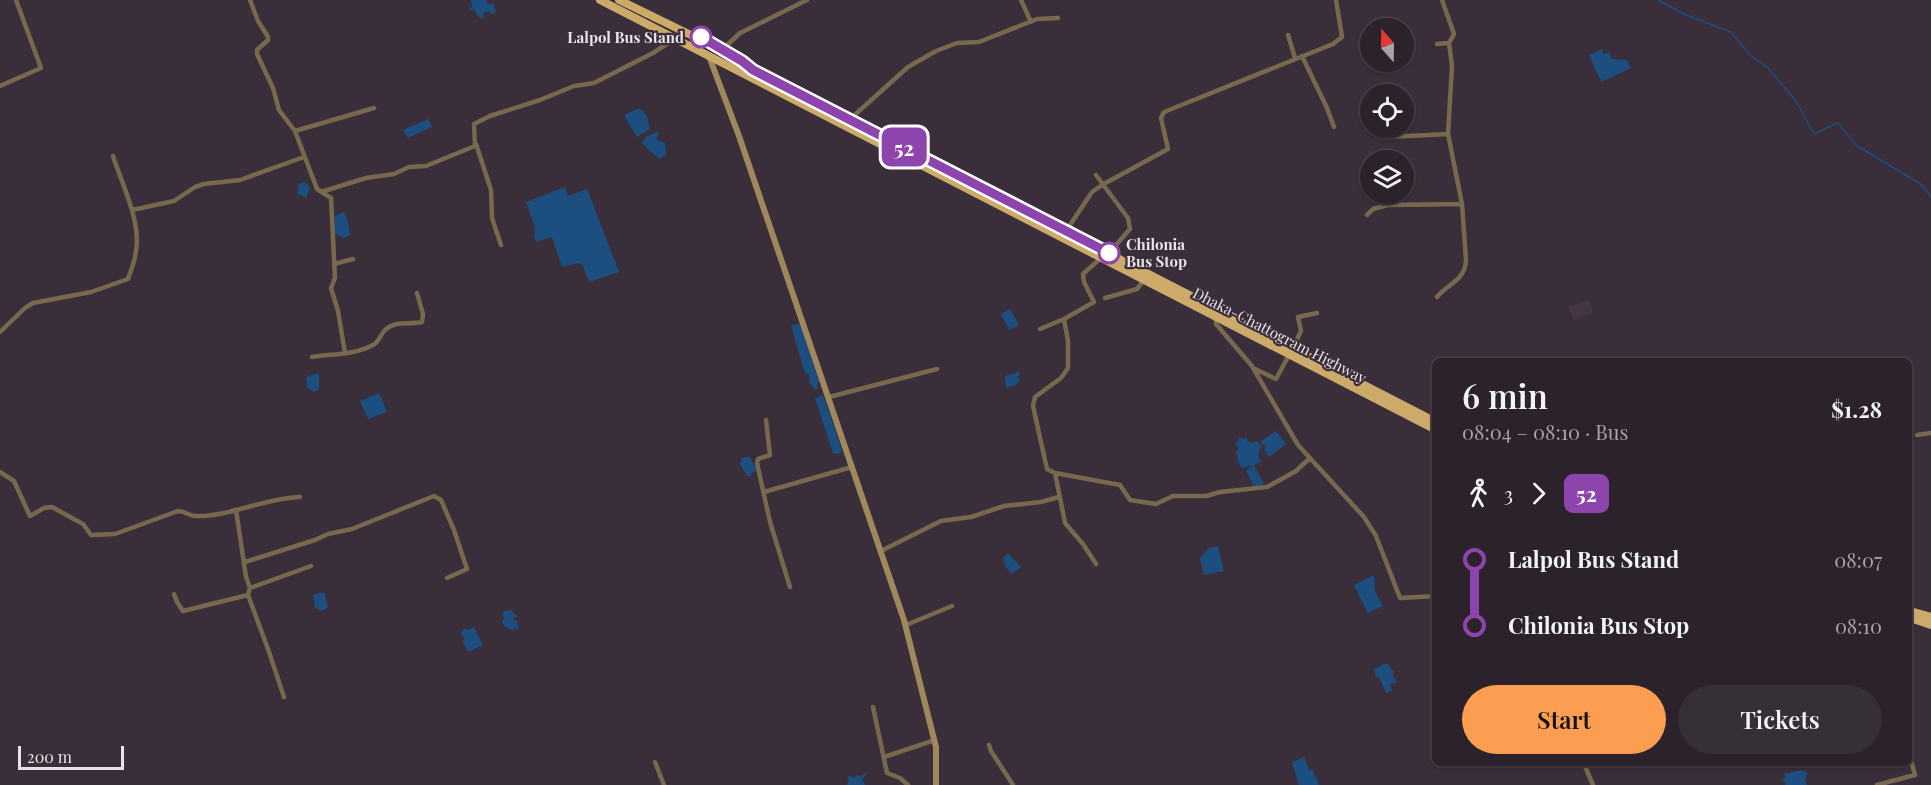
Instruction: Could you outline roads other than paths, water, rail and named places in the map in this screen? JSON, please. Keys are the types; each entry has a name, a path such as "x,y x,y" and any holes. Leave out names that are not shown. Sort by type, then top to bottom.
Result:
{"highway":[{"name":"Dhaka-Chattogram Highway","path":"600,0 699,39 750,72 979,190"},
{"name":"Dhaka-Chattogram Highway","path":"618,0 643,16"},
{"name":"Dhaka-Chattogram Highway","path":"750,72 849,120 989,196 1106,255 1432,428"},
{"name":"Dhaka-Chattogram Highway","path":"989,196 1066,231 1144,279 1216,316 1432,420"},
{"path":"1912,612 1931,617"},
{"path":"1912,619 1931,625"}],"main road":[{"path":"654,14 676,24 742,61 750,72 720,64 673,40 646,25 643,16 654,14"},
{"path":"710,58 830,397 906,625 936,747 936,785"},
{"path":"715,71 715,66 720,64"}],"street":[{"path":"0,86 41,68 16,0"},
{"path":"250,0 258,21 268,37 268,40 256,50 273,88 279,110 295,131 317,189 328,195 332,208 335,278 331,288 338,311 345,353"},
{"path":"723,49 740,33 807,0"},
{"path":"1021,0 1030,22"},
{"path":"1066,231 1092,192 1168,149 1161,118 1164,112 1333,44 1342,37 1336,0"},
{"path":"1437,297 1443,290 1458,281 1466,268 1462,204 1448,134 1448,99 1452,66 1449,43 1454,34 1443,0"},
{"path":"849,120 908,67 927,56 957,43 979,42 1037,19 1058,18"},
{"path":"1288,35 1295,58"},
{"path":"501,245 492,218 491,190 476,144 474,124 574,86 594,82 673,40"},
{"path":"1437,44 1449,43"},
{"path":"1302,56 1334,127"},
{"path":"295,131 374,108"},
{"path":"1414,135 1448,134"},
{"path":"321,192 366,178 394,174 409,167 426,166 476,144"},
{"path":"0,332 33,303 91,292 128,279 136,253 137,239 132,210 112,156"},
{"path":"132,210 174,201 195,187 240,180 304,157"},
{"path":"1040,329 1094,302 1084,282 1083,274 1106,255 1130,229 1128,218 1096,175"},
{"path":"1367,215 1373,209 1388,205 1462,204"},
{"path":"334,264 353,259"},
{"path":"1105,298 1137,289 1144,279"},
{"path":"312,357 352,352 373,345 389,327 422,321 423,314 417,293"},
{"path":"1253,368 1276,379 1301,331 1298,317 1317,313"},
{"path":"1216,316 1219,329 1253,368 1298,445 1364,517 1376,536 1400,598 1432,596"},
{"path":"1064,319 1068,341 1068,368 1061,378 1037,395 1033,406 1044,465 1050,471 1111,482 1120,485 1130,500 1156,504 1173,496 1206,496 1220,492 1267,487 1296,471 1310,458"},
{"path":"830,397 937,369"},
{"path":"766,420 770,455 758,459 757,463 770,522 790,587"},
{"path":"1917,435 1931,433"},
{"path":"764,492 852,467"},
{"path":"0,471 14,481 30,516 44,508 52,507 83,524 92,535 115,534 178,511 197,516 300,497"},
{"path":"1055,473 1065,523 1096,564"},
{"path":"245,562 328,534 352,529 434,496 441,500 467,569 447,578"},
{"path":"882,551 941,521 971,517 1004,506 1041,502 1059,497"},
{"path":"236,510 246,577 250,588 248,595 284,697"},
{"path":"250,588 311,566"},
{"path":"174,594 183,610 248,595"},
{"path":"906,625 952,606"},
{"path":"873,707 887,772 908,785"},
{"path":"884,757 934,740"},
{"path":"989,745 1013,785"},
{"path":"655,762 664,785"},
{"path":"1878,785 1915,775 1912,764"},
{"path":"1585,766 1593,785"}],"water":[{"path":"471,0 486,0 488,5 493,3 496,12 492,14 488,11 483,13 484,17 478,17 474,9 470,11"},
{"path":"1602,49 1604,54 1609,52 1612,59 1627,60 1631,68 1601,82 1589,55"},
{"path":"639,108 646,114 650,129 637,137 625,117 626,114"},
{"path":"428,119 432,127 408,138 403,130"},
{"path":"657,132 659,134 656,139 665,143 666,155 659,159 642,143 647,136"},
{"path":"307,183 310,189 306,198 297,193 299,189 297,185"},
{"path":"565,187 568,196 587,189 619,272 589,282 583,266 578,263 562,267 552,237 536,242 535,228 526,202"},
{"path":"344,212 350,235 344,238 335,234 335,216"},
{"path":"1010,309 1019,325 1009,330 1001,314"},
{"path":"800,324 819,382 815,390 809,382 809,375 804,371 791,325"},
{"path":"1019,372 1020,376 1016,377 1020,379 1016,385 1006,388 1005,376"},
{"path":"317,373 319,390 313,392 307,387 306,377"},
{"path":"379,393 387,412 368,419 360,401"},
{"path":"823,395 842,450 839,454 833,453 815,398"},
{"path":"1276,431 1286,444 1269,457 1264,450 1266,447 1260,442"},
{"path":"1239,437 1244,439 1246,437 1248,442 1256,441 1261,445 1258,456 1262,461 1254,465 1264,484 1254,487 1246,471 1253,465 1243,468 1240,466 1236,452 1239,449 1235,444 1239,441"},
{"path":"744,457 750,457 757,471 751,473 751,476 747,476 740,464"},
{"path":"1218,546 1224,571 1204,575 1200,558 1209,548"},
{"path":"1008,553 1021,567 1012,574 1005,566 1003,558"},
{"path":"1374,575 1375,591 1383,606 1368,613 1354,585"},
{"path":"324,592 328,607 322,611 315,608 313,595"},
{"path":"511,610 517,616 512,617 514,620 519,622 517,623 519,628 517,630 514,628 513,631 504,626 502,621 504,619 502,612"},
{"path":"474,627 483,645 468,652 463,642 464,637 460,634 465,628 468,630"},
{"path":"1387,663 1394,672 1393,677 1396,680 1395,683 1390,684 1392,691 1386,693 1374,669"},
{"path":"1304,757 1319,785 1299,785 1292,762"},
{"path":"1802,770 1808,773 1805,779 1807,785 1785,785 1786,782 1782,779 1786,778 1784,774"},
{"path":"866,772 862,779 865,785 847,785 849,780 847,778 851,775 853,778 857,775 860,777"}],"waterway":[{"path":"1658,0 1686,15 1731,32 1750,55 1768,68 1796,101 1814,134 1838,123 1856,145 1922,185 1931,197"}],"place":[{"name":"Lalpol Bus Stand","path":"701,37"},
{"name":"Chilonia Bus Stop","path":"1109,253"}]}
